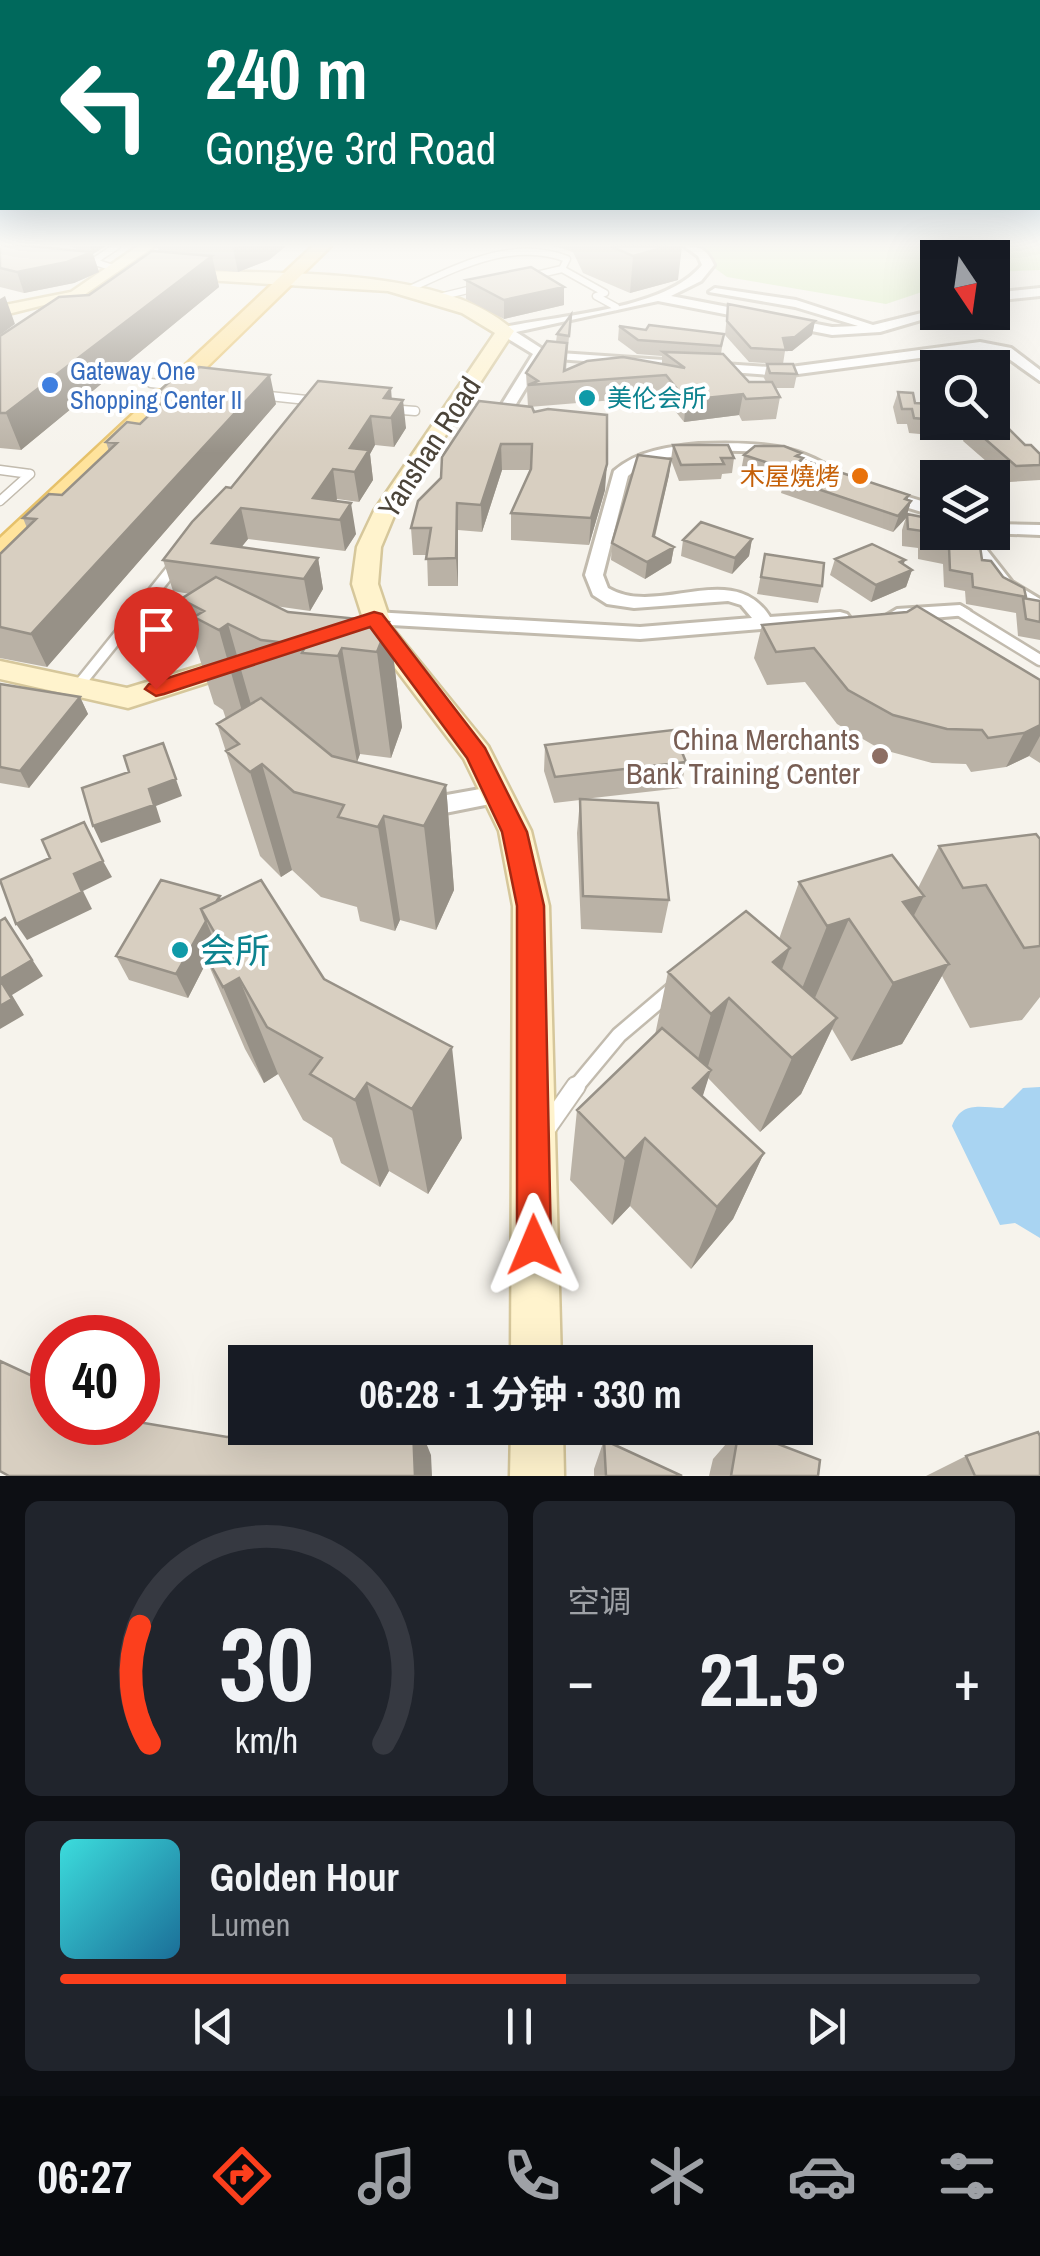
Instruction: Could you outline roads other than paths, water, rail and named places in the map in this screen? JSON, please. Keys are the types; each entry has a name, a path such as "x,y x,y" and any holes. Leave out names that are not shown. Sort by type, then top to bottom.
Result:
{"main road":[{"path":"0,553 243,315"},
{"path":"0,524 171,386"}],"street":[{"path":"0,348 48,315"},
{"path":"0,357 61,315"},
{"path":"475,315 540,353 783,372 967,345 1006,352 1040,377"},
{"path":"505,331 580,315"},
{"path":"750,315 832,331 880,328 920,318"},
{"path":"836,315 880,328"},
{"name":"Yanshan Road","path":"505,331 375,530 365,566 365,622 477,754 515,832 531,906 536,1345"},
{"path":"540,353 504,412 550,419"},
{"path":"764,623 754,606 728,595 634,603 603,597 594,588 623,468 643,457 673,451 789,453 836,479 920,506"},
{"path":"1010,530 1040,530"},
{"path":"978,550 1006,586 1040,607"},
{"path":"365,622 640,633 960,611"},
{"path":"0,670 128,698 261,656"},
{"path":"430,807 497,796"},
{"path":"537,1445 538,1476"}],"lane":[{"path":"249,394 326,402"},
{"path":"296,415 308,400"},
{"path":"379,408 415,411"},
{"path":"0,470 30,474 0,501"},
{"path":"78,686 187,551"},
{"path":"960,611 1040,660"},
{"path":"533,1149 583,1072 640,1012 687,979"}],"water":[{"path":"1040,1087 1040,1238 1015,1223 1000,1225 952,1126 967,1109 1003,1108 1023,1088"}],"place":[{"name":"Gateway One Shopping Center II","path":"50,385"},
{"name":"美伦会所","path":"587,398"},
{"name":"木屋燒烤","path":"860,476"},
{"name":"China Merchants Bank Training Center","path":"880,756"},
{"name":"会所","path":"180,950"}]}
